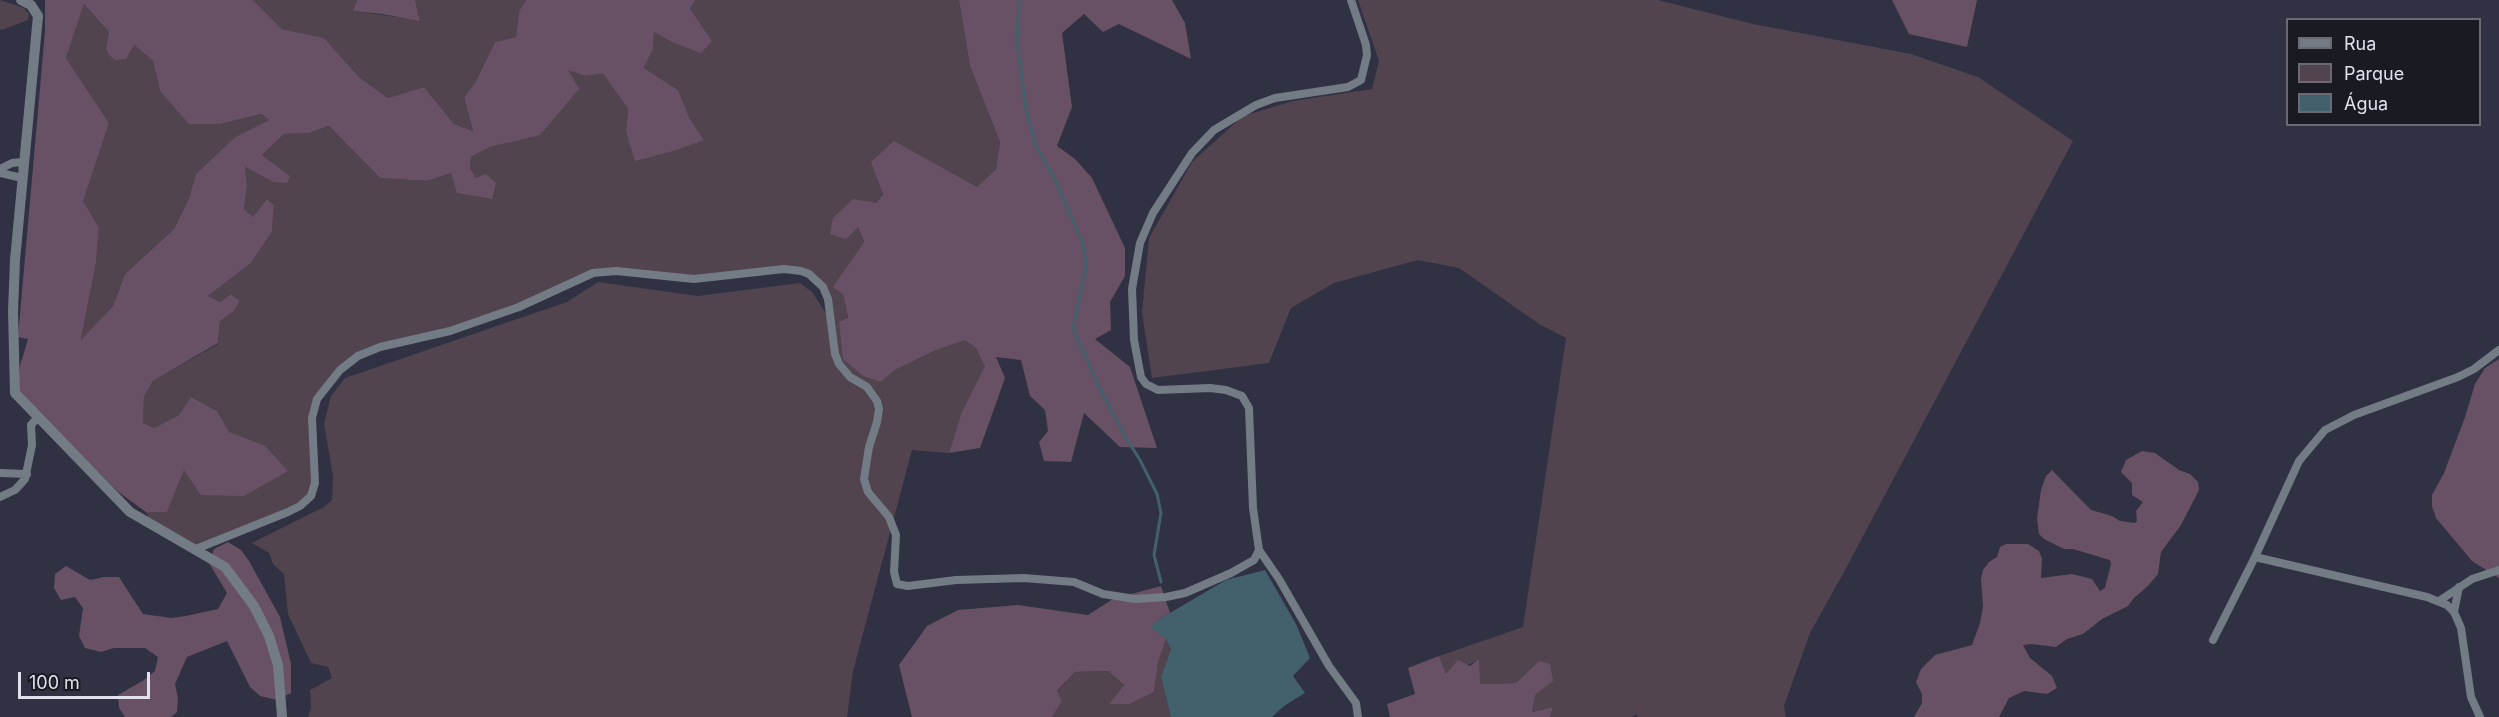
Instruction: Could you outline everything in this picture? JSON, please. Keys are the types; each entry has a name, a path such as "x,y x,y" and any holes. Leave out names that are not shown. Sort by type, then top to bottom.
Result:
{"street":[{"path":"21,0 31,5 38,16 15,260 13,384 15,393 130,512 225,567 254,606 269,636 279,665 282,717"},
{"path":"1351,0 1366,45 1367,55 1361,80 1348,87 1283,96 1256,105 1236,115 1207,136 1192,153 1153,213 1140,243 1132,289 1132,322 1136,357 1141,377 1146,384 1165,391 1210,388 1226,390 1242,396 1247,403 1251,426 1253,508 1259,550 1279,579 1329,666 1356,703 1358,717"},
{"path":"0,169 12,163 23,162"},
{"path":"0,173 22,178"},
{"path":"196,549 288,512 300,506 311,496 315,483 311,424 317,399 340,370 358,356 380,347 450,331 509,310 592,273 616,271 694,279 784,269 809,274 823,287 828,299 835,354 839,364 850,377 867,387 877,401 878,422 869,447 864,479 868,492 889,518 896,535 894,572 897,584 908,586 956,580 1024,578 1074,582 1103,594 1134,599 1166,597 1185,593 1244,567 1256,557 1259,550"},
{"path":"2213,640 2255,557 2299,460 2325,430 2354,415 2458,377 2474,369 2499,350"},
{"path":"0,497 19,487 27,474 32,445 31,425 38,417"},
{"path":"0,473 27,474"},
{"path":"2255,557 2439,601 2454,612 2461,628 2471,698 2480,717"},
{"path":"2439,601 2472,579 2499,570"},
{"path":"2454,612 2459,587"}],"green space":[{"path":"0,0 24,8 29,14 28,20 0,29"},
{"path":"253,0 357,0 353,11 420,20 415,0 526,0 519,11 516,37 495,42 475,83 464,97 473,131 454,124 424,87 388,98 359,77 324,38 282,29"},
{"path":"695,0 959,0 970,66 1000,142 996,169 977,187 883,193 858,227 864,242 853,258 843,294 848,319 881,382 895,370 934,351 965,340 976,348 986,366 961,414 949,453 912,450 853,671 847,717 308,717 311,708 310,690 332,678 328,667 311,663 288,614 284,574 273,564 269,553 252,543 324,507 332,500 333,476 324,424 331,396 345,378 567,302 598,282 698,296 800,283 812,292 831,321 823,287 802,271 725,277 607,271 519,307 358,356 328,384 312,418 315,483 300,506 196,549 152,525 146,512 167,512 184,469 264,445 228,432 217,411 191,397 179,415 154,428 143,423 144,397 153,381 218,344 220,321 234,311 240,301 231,294 220,302 208,296 251,263 272,232 274,205 268,199 252,218 244,209 247,186 245,167 273,182 290,176 262,155 284,134 309,133 329,126 380,178 427,181 451,173 455,183 476,178 470,168 471,157 490,147 540,134 567,69 586,76 603,72 628,109 626,131 704,140 690,119 678,90 644,68 653,49 654,31 672,42 711,42 690,9"},
{"path":"1358,0 1658,0 1753,24 1911,54 1978,77 2073,141 1810,633 1784,706 1786,717 1637,717 1637,714 1632,717 1550,717 1553,707 1532,712 1539,661 1516,683 1479,684 1479,660 1446,674 1439,656 1523,627 1566,338 1539,324 1459,268 1418,260 1334,283 1291,308 1269,363 1152,378 1142,313 1149,238 1192,162 1243,116 1293,101 1372,89 1379,61"},
{"path":"84,4 109,32 106,47 134,45 153,61 160,91 220,124 263,114 269,120 235,137 196,174 189,198 174,229 125,274 113,306 81,341 96,263 99,228 82,201 109,123 66,58"},
{"path":"1166,639 1171,649 1161,677 1171,717 1052,717 1062,701 1057,692 1075,672 1108,671 1124,685 1109,704 1154,692 1158,663"}],"shaded area":[{"path":"45,0 253,0 282,29 324,38 359,77 388,98 424,87 454,124 473,131 464,97 475,83 495,42 516,37 519,11 526,0 695,0 690,9 712,41 701,53 654,32 653,49 644,68 678,90 690,119 704,140 635,161 626,131 628,109 603,73 586,76 568,70 579,89 540,135 490,147 471,157 470,168 476,178 486,174 496,183 492,199 457,193 451,173 427,181 380,178 329,126 309,133 284,134 262,155 290,176 287,183 273,182 245,167 247,186 244,209 253,217 267,199 274,205 272,232 251,263 208,296 220,302 231,294 240,301 234,311 220,321 218,343 153,381 144,397 143,423 154,428 179,415 191,397 217,411 229,432 264,445 288,471 244,496 201,495 184,470 167,512 146,512 117,491 18,391 20,366 28,339 18,337 45,31","holes":["84,4 109,32 106,48 109,55 115,60 126,59 134,45 153,61 160,91 189,124 220,124 262,114 269,120 235,137 196,174 189,198 174,229 125,274 113,306 81,340 96,263 99,228 83,201 109,123 66,58"]},
{"path":"357,0 415,0 420,21 353,11"},
{"path":"959,0 1172,0 1185,23 1191,59 1119,24 1103,32 1084,14 1062,33 1072,107 1057,146 1075,159 1092,178 1125,248 1125,276 1110,302 1111,330 1095,339 1130,367 1157,448 1120,447 1084,413 1071,462 1044,461 1039,442 1048,431 1045,410 1030,396 1021,360 996,357 1005,378 980,448 949,453 961,414 985,366 976,348 965,340 934,351 895,370 881,382 863,376 843,359 839,322 848,318 843,294 833,287 864,242 858,227 846,239 830,234 833,218 853,199 876,203 883,194 871,162 894,141 977,187 996,169 1000,142 970,66"},
{"path":"1892,0 1977,0 1967,47 1909,34"},
{"path":"2499,359 2499,578 2472,561 2436,518 2432,506 2432,495 2444,473 2475,384 2485,368"},
{"path":"2142,451 2155,453 2179,470 2190,474 2198,482 2199,490 2181,525 2161,552 2158,574 2148,586 2128,606 2102,619 2083,634 2067,639 2056,647 2023,645 2030,658 2052,676 2057,688 2047,694 2024,691 2009,698 1999,717 1914,717 1922,703 1922,694 1916,682 1921,669 1935,655 1972,645 1983,606 1981,579 1983,570 1997,557 2000,547 2006,544 2028,544 2039,551 2042,559 2041,578 2072,574 2092,579 2100,591 2105,588 2110,560 2073,549 2064,549 2039,534 2037,519 2041,490 2046,476 2052,470 2091,510 2112,516 2120,521 2135,523 2137,521 2136,511 2143,502 2132,495 2132,483 2121,472 2126,460"},
{"path":"228,542 241,550 249,561 280,617 291,664 291,693 277,700 260,696 250,687 227,641 187,657 175,684 178,698 177,712 171,717 125,717 119,708 118,695 155,671 158,657 145,648 114,648 101,652 85,648 79,636 83,608 75,597 61,600 54,588 55,574 66,566 90,580 119,577 143,614 171,618 186,616 218,609 227,593 209,563 214,549"},
{"path":"1161,586 1170,613 1158,620 1166,639 1158,663 1154,692 1129,704 1109,704 1124,685 1108,671 1075,672 1057,691 1062,701 1052,717 912,717 899,665 927,626 958,610 1018,605 1088,615 1113,599"},
{"path":"1439,656 1446,674 1458,660 1470,666 1479,659 1480,684 1516,683 1539,661 1550,664 1553,681 1535,695 1532,712 1553,707 1550,717 1390,717 1387,704 1415,694 1408,668"}],"water":[{"path":"1265,570 1296,624 1310,658 1293,676 1305,693 1284,706 1272,717 1171,717 1161,677 1171,649 1166,639 1151,628 1158,620 1226,580"}],"waterway":[{"path":"1019,0 1017,42 1026,110 1036,146 1055,180 1083,244 1086,265 1073,329 1099,387 1157,494 1161,513 1154,555 1161,582"}]}
